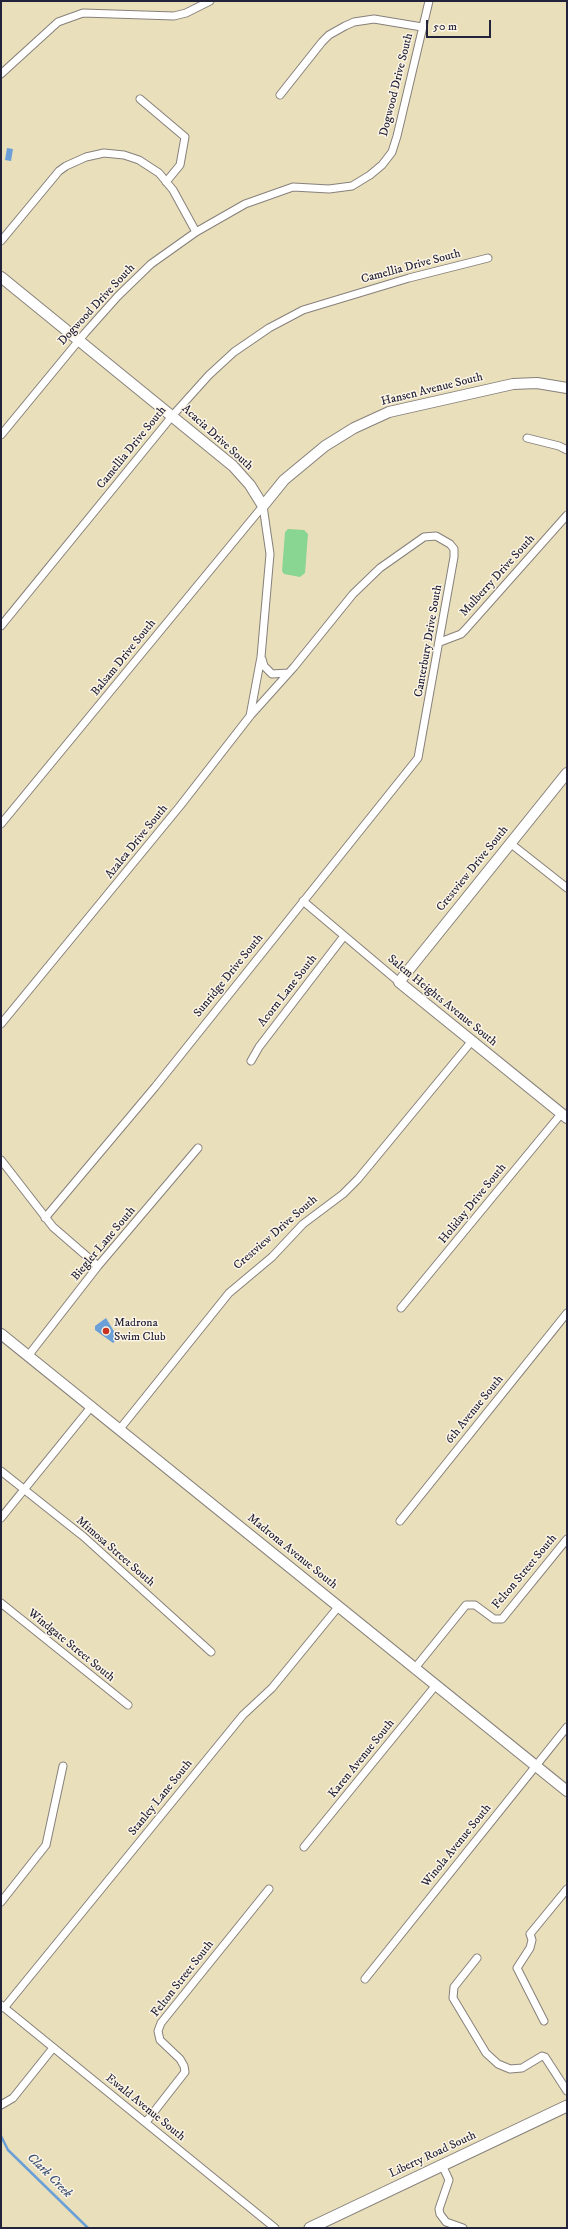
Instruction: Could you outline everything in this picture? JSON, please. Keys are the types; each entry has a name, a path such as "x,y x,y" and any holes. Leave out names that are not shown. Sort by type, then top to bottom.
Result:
{"main road":[{"name":"Liberty Road South","path":"310,2228 567,2106"}],"street":[{"path":"1,74 58,22 83,14 174,16 186,13 210,1"},
{"name":"Dogwood Drive South","path":"1,435 79,339 118,296 151,264 196,232 245,204 264,196 293,187 329,189 352,186 370,175 382,165 392,152 398,136 429,1"},
{"path":"280,95 322,42 329,35 345,26 354,22 374,19 422,27"},
{"path":"140,99 185,137 180,165 166,182"},
{"path":"1,241 52,178 66,166 86,156 104,153 124,155 148,165 166,182 196,232"},
{"name":"Camellia Drive South","path":"1,626 173,415 209,375 234,352 269,328 304,310 403,280 488,258"},
{"name":"Acacia Drive South","path":"1,277 173,415 233,466 250,485 263,506 270,554 261,657 250,716"},
{"name":"Hansen Avenue South","path":"263,506 284,480 325,446 354,428 389,412 513,384 537,383 567,388"},
{"path":"527,438 555,444 567,450"},
{"name":"Balsam Drive South","path":"1,824 263,506"},
{"name":"Mulberry Drive South","path":"440,642 461,634 465,630 567,515"},
{"name":"Azalea Drive South","path":"1,1024 180,806 250,716 288,673 353,594 380,568 424,537 436,536 450,544"},
{"name":"Canterbury Drive South","path":"422,744 454,557 454,549 450,544"},
{"path":"261,657 264,666 272,674 288,673"},
{"name":"Sunridge Drive South","path":"45,1218 155,1087 303,901 414,765 418,758 422,744"},
{"name":"Crestview Drive South","path":"399,982 567,773"},
{"path":"510,843 567,888"},
{"name":"Salem Heights Avenue South","path":"303,901 471,1042 564,1116"},
{"name":"Acorn Lane South","path":"251,1061 259,1047 344,936"},
{"name":"Crestview Drive South","path":"119,1430 229,1293 272,1257 303,1224 343,1194 358,1179 471,1042"},
{"name":"Holiday Drive South","path":"401,1308 564,1116"},
{"name":"Biegler Lane South","path":"28,1356 98,1266 198,1148"},
{"path":"1,1160 45,1218 98,1266"},
{"name":"6th Avenue South","path":"400,1521 567,1313"},
{"name":"Madrona Avenue South","path":"1,1334 567,1790"},
{"path":"1,1518 92,1407"},
{"name":"Mimosa Street South","path":"1,1471 84,1537 211,1652"},
{"name":"Felton Street South","path":"415,1668 466,1604 475,1605 494,1619 502,1619 567,1539"},
{"name":"Windgate Street South","path":"1,1603 128,1705"},
{"name":"Stanley Lane South","path":"2,2007 243,1715 272,1688 338,1606"},
{"name":"Karen Avenue South","path":"304,1846 436,1685"},
{"name":"Winola Avenue South","path":"365,1980 567,1727"},
{"path":"1,1902 46,1845 64,1766"},
{"name":"Felton Street South","path":"146,2122 185,2072 184,2066 180,2060 160,2040 158,2031 161,2023 269,1889"},
{"path":"544,2021 517,1968 530,1948 532,1940 530,1934 567,1889"},
{"path":"477,1958 454,1988 453,1998 486,2053 498,2064 510,2069 522,2068 542,2056 546,2057 567,2091"},
{"name":"Ewald Avenue South","path":"2,2007 146,2122 275,2228"},
{"path":"1,2105 13,2098 53,2048"},
{"path":"442,2165 449,2180 439,2209 440,2214 446,2222 463,2228"}],"green space":[{"path":"288,529 304,530 308,534 305,573 300,577 284,574 282,571 285,532"}],"water":[{"path":"7,148 13,149 11,161 5,160"},
{"name":"Madrona Swim Club","path":"106,1318 118,1338 113,1343 95,1330 95,1326"}],"waterway":[{"name":"Clark Creek","path":"1,2136 8,2150 88,2228"}],"place":[{"name":"Madrona Swim Club","path":"106,1331"}]}
